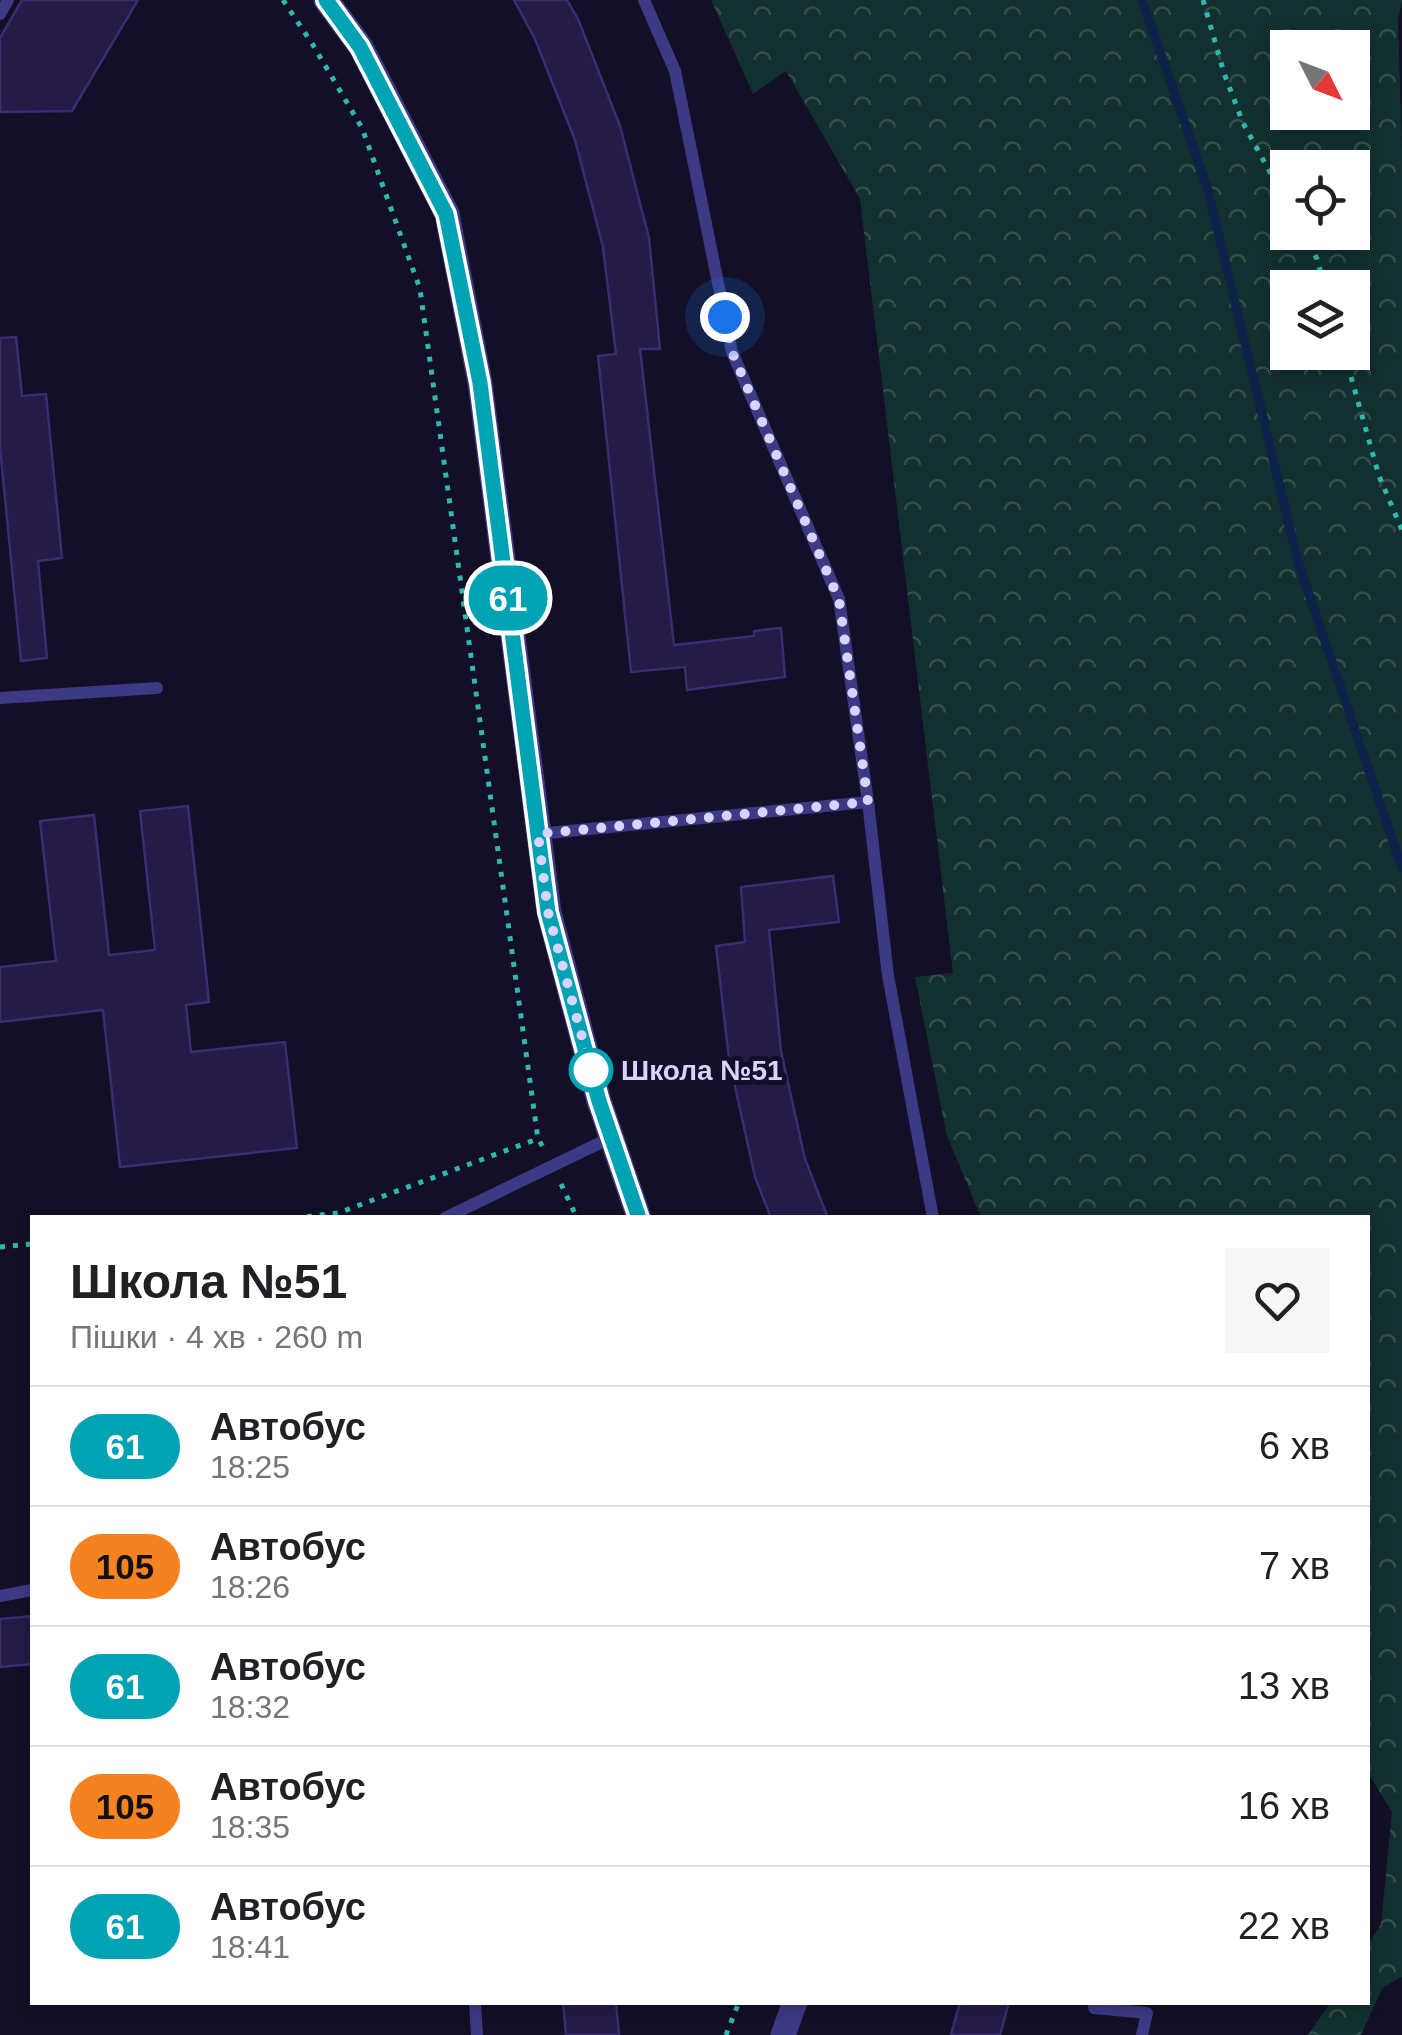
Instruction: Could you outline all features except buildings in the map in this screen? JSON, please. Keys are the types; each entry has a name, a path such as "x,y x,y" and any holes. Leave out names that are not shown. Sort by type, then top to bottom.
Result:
{"street":[{"path":"326,0 360,47 446,214 480,383 548,912 599,1101 638,1215"},
{"path":"783,2035 793,2005"}],"lane":[{"path":"0,14 8,0"},
{"path":"644,0 675,71 732,352 839,600 888,973 932,1215"},
{"path":"0,698 157,688"},
{"path":"538,834 868,802"},
{"path":"451,1215 612,1137"},
{"path":"0,1596 30,1590"},
{"path":"476,2005 477,2035"},
{"path":"1094,2005 1147,2013 1142,2035"}],"path":[{"path":"283,0 362,128 420,289 538,1139 575,1215"},
{"path":"1204,0 1224,73 1244,124 1270,171"},
{"path":"1349,370 1378,476 1402,530"},
{"path":"320,1215 338,1213 538,1139"},
{"path":"0,1248 30,1244"},
{"path":"726,2035 738,2005"}],"green space":[{"path":"711,0 1402,0 1398,20 1402,154 1402,1977 1383,1987 1361,2035 1308,2035 1329,2005 1370,2005 1370,1942 1381,1924 1392,1812 1370,1776 1370,1215 980,1215 947,1136 915,977 953,973 860,199 786,71 753,94"}],"waterway":[{"path":"1142,0 1207,187 1298,562 1402,868"}],"bus line":[{"name":"61","path":"326,0 360,47 446,214 480,383 548,912 599,1101 638,1215"}],"place":[{"name":"Школа №51","path":"591,1070"}],"route":[{"path":"591,1070 548,912 538,834 868,802 839,600 732,352 725,317"}]}
